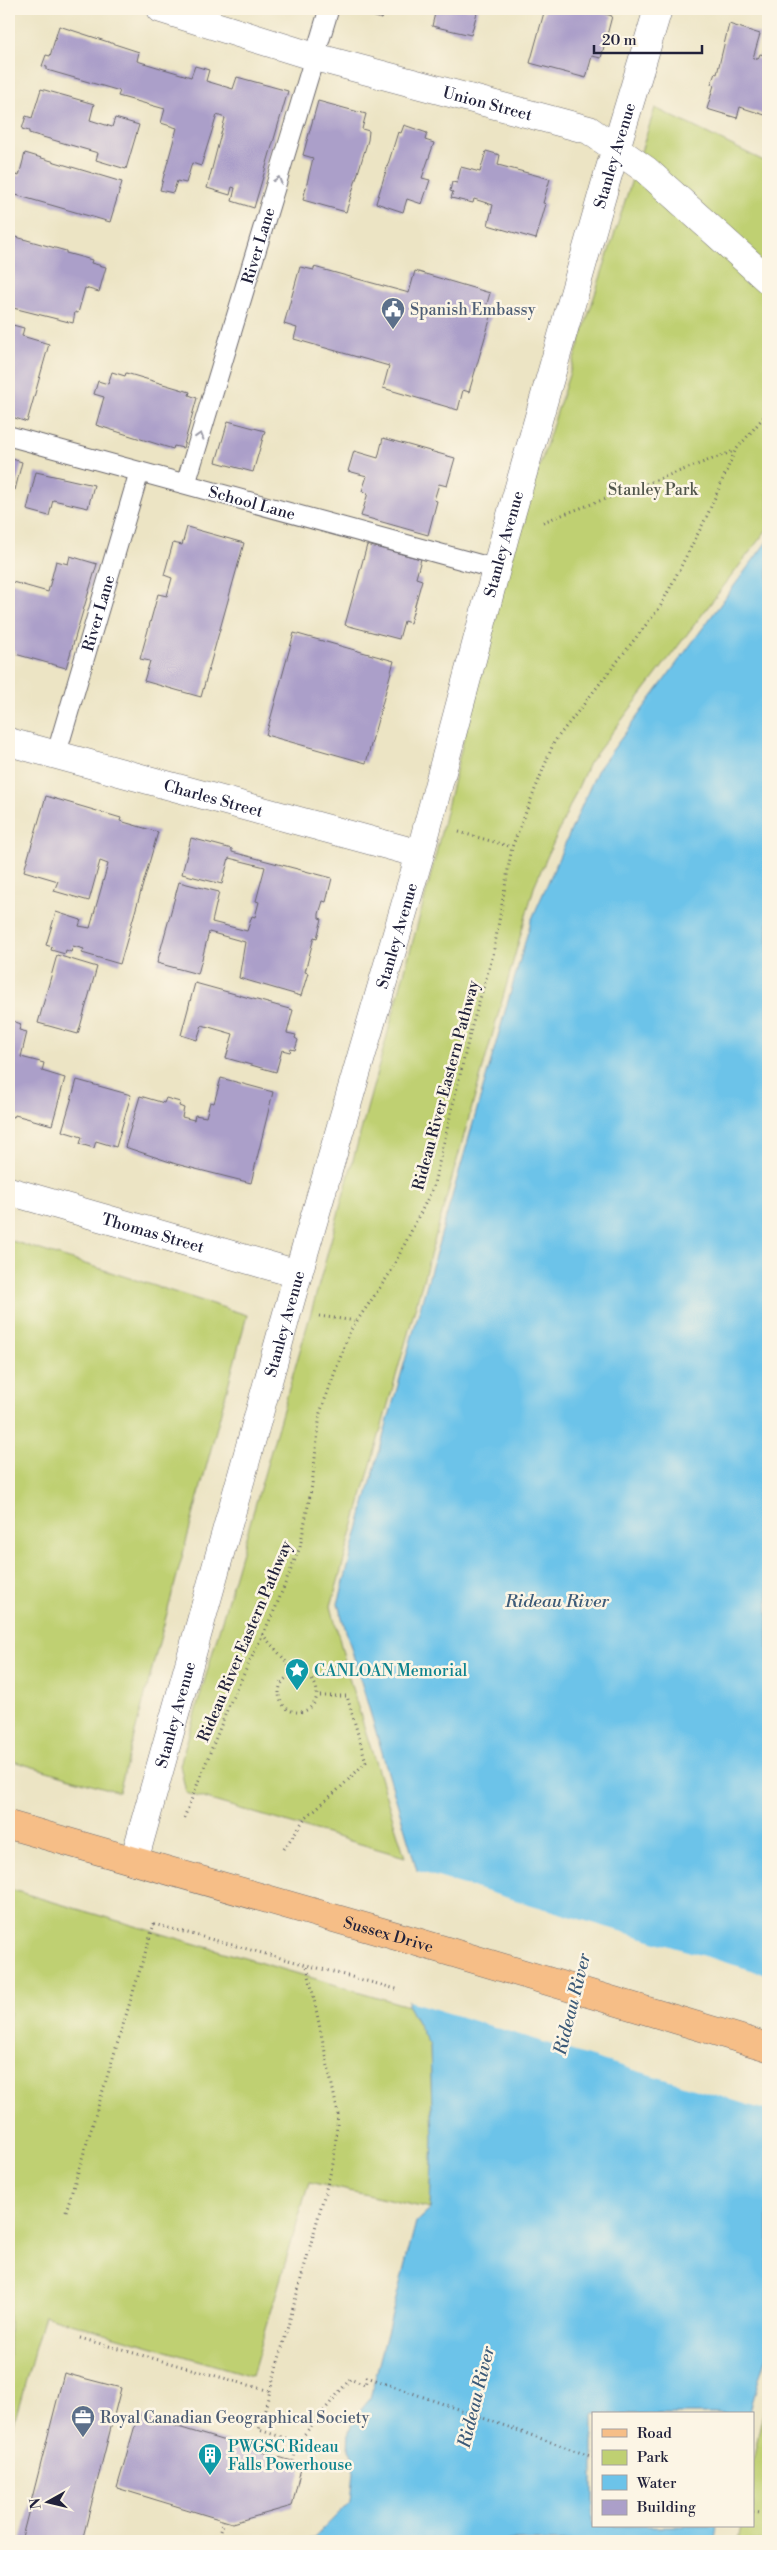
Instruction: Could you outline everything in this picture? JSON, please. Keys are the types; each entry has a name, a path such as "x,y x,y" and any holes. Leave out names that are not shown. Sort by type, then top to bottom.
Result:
{"main road":[{"name":"Sussex Drive","path":"9,1825 418,1942 768,2047"}],"street":[{"name":"Union Street","path":"161,9 316,57 589,130 646,170 768,280"},
{"name":"Stanley Avenue","path":"134,1861 298,1274 420,854 505,536 616,148 658,9"},
{"name":"Charles Street","path":"9,742 420,854"},
{"name":"Thomas Street","path":"9,1190 298,1274"}],"lane":[{"name":"River Lane","path":"186,483 329,9"},
{"name":"School Lane","path":"9,436 496,569"},
{"name":"River Lane","path":"56,755 139,473"}],"path":[{"name":"Rideau River Eastern Pathway","path":"184,1818 229,1705 300,1547 312,1485 320,1413 350,1331 390,1273 433,1188 471,1029 493,955 512,847 554,742 660,606 707,516 735,451 768,412"},
{"path":"505,536 735,451"},
{"path":"456,831 512,847"},
{"path":"313,1316 357,1321"},
{"path":"262,1634 284,1660 292,1675"},
{"path":"292,1675 305,1675 311,1678 317,1689 315,1702 306,1710 294,1711 284,1705 279,1694 282,1682 292,1675"},
{"path":"284,1850 305,1818 340,1788 366,1762 347,1696 317,1696"},
{"path":"66,2211 154,1924 400,1990"},
{"path":"298,2442 259,2430 334,2160 338,2114 307,1966"},
{"path":"80,2338 270,2392"},
{"path":"293,2461 298,2442 350,2379 365,2384 367,2377 592,2457"},
{"path":"754,2512 768,2514"},
{"path":"220,2531 223,2521"}],"green space":[{"name":"Stanley Park","path":"655,108 768,163 768,528 589,763 535,884 331,1606 351,1685 405,1857 186,1793 180,1765 316,1295 428,886 500,589"},
{"path":"9,1240 247,1315 119,1792 9,1760"},
{"path":"9,1889 408,2006 430,2046 433,2140 430,2209 309,2182 252,2376 44,2315 9,2441"},
{"path":"768,2387 768,2541 737,2541 740,2528 754,2528 754,2456"}],"water":[{"name":"Rideau River","path":"768,540 768,2349 750,2412 592,2412 592,2528 718,2528 716,2541 299,2541 315,2537 351,2501 355,2461 348,2450 349,2432 354,2417 370,2398 416,2222 430,2209 433,2140 430,2046 408,2006 417,1870 338,1604 384,1434 531,921 597,771"}],"pier":[{"path":"414,1870 768,1975 768,2111 406,2000"}],"building":[{"path":"349,9 385,9 382,19"},
{"path":"436,9 478,9 471,35 432,26"},
{"path":"545,9 589,9 612,16 601,58 592,56 586,78 530,63"},
{"path":"729,24 760,34 753,58 758,59 760,54 768,56 768,116 740,107 737,118 707,109 714,85 711,84 715,73 717,74"},
{"path":"59,26 139,52 137,61 191,77 195,66 209,70 206,81 233,89 237,77 288,91 254,208 232,201 235,188 232,187 230,195 207,188 225,118 217,115 201,166 192,163 186,183 177,181 173,193 160,190 177,128 161,123 165,109 118,96 120,91 47,70 47,67 42,66 46,55 50,56"},
{"path":"41,89 94,104 90,120 112,127 115,118 139,125 126,169 96,160 98,153 29,133 29,131 22,129 26,116 32,118"},
{"path":"318,101 366,114 362,129 369,131 368,140 346,212 303,200 313,158 303,155"},
{"path":"404,125 427,133 425,140 434,143 422,178 430,180 422,204 407,199 403,212 376,203 398,132 401,133"},
{"path":"486,151 500,155 498,165 550,179 543,203 546,204 536,239 488,225 493,205 474,199 473,203 451,198 453,192 450,191 452,182 457,183 461,167 480,172"},
{"path":"25,153 122,182 110,222 9,193 9,173 19,176"},
{"path":"9,235 66,251 66,253 92,260 91,263 106,267 99,292 85,288 78,313 75,312 73,323 9,307"},
{"path":"300,267 314,270 314,267 409,293 415,271 490,293 485,311 492,313 469,392 463,390 458,410 383,388 389,366 294,339 297,328 284,324"},
{"path":"9,324 24,328 22,336 49,344 27,422 9,416"},
{"path":"112,372 125,376 126,373 190,392 189,395 197,398 183,448 174,446 173,449 96,425 104,397 94,394 98,381 108,384"},
{"path":"228,421 265,431 253,472 216,462"},
{"path":"383,438 455,458 447,486 439,484 434,500 437,501 428,535 361,516 368,493 362,491 367,476 348,471 354,451 378,458"},
{"path":"9,458 22,462 15,490 9,488"},
{"path":"36,472 94,485 88,508 53,500 49,516 27,510"},
{"path":"187,527 244,543 201,697 144,681 150,661 140,659 158,594 167,596 172,578 164,575 173,543 182,545"},
{"path":"367,545 421,559 416,578 422,580 410,623 404,621 399,639 345,625"},
{"path":"70,556 97,564 66,668 15,654 15,651 9,649 9,581 48,592 56,561 68,564"},
{"path":"294,633 394,661 366,763 266,735"},
{"path":"46,796 121,818 120,821 158,832 120,964 82,953 84,949 73,946 71,952 66,950 65,954 51,950 52,947 46,945 56,912 81,920 79,926 90,928 108,864 100,861 89,901 54,891 58,881 24,871"},
{"path":"191,838 232,849 232,852 332,878 326,902 323,901 319,914 319,918 322,919 317,938 314,937 305,972 308,973 301,996 239,978 245,942 209,932 198,974 157,963 179,882 219,892 212,922 247,931 252,916 255,917 259,902 256,901 265,867 229,858 222,884 182,874"},
{"path":"57,955 97,967 78,1034 38,1023"},
{"path":"195,983 293,1010 287,1033 296,1035 295,1038 298,1040 295,1050 291,1049 290,1052 282,1050 276,1072 226,1058 233,1034 202,1025 197,1040 181,1035"},
{"path":"13,1021 21,1024 19,1030 27,1032 21,1057 44,1063 42,1071 65,1078 52,1125 15,1115 14,1117 9,1116 9,1028 11,1028"},
{"path":"221,1078 273,1092 251,1183 176,1164 125,1147 140,1096 164,1103 166,1098 180,1102 179,1106 184,1108 182,1117 194,1120 195,1115 206,1117 210,1102 214,1103"},
{"path":"77,1080 131,1095 116,1147 96,1141 94,1148 80,1144 82,1137 62,1131"},
{"path":"64,2373 121,2388 82,2541 21,2541"},
{"name":"PWGSC Rideau Falls Powerhouse","path":"138,2415 302,2464 292,2506 232,2523 117,2488"}],"place":[{"name":"Spanish Embassy","path":"393,330"},
{"name":"CANLOAN Memorial","path":"297,1691"},
{"name":"Royal Canadian Geographical Society","path":"83,2438"},
{"name":"PWGSC Rideau Falls Powerhouse","path":"210,2476"}]}
